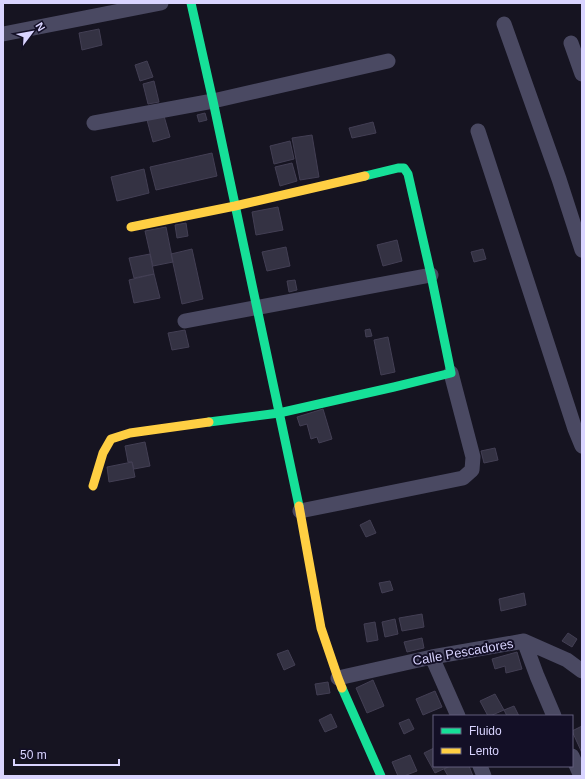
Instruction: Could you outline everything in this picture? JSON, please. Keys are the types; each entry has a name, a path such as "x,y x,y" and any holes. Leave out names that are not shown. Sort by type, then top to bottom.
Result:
{"street":[{"path":"3,34 161,3"},
{"path":"191,3 300,511 322,628 338,678 381,776"},
{"path":"504,24 559,179 582,250"},
{"path":"571,43 582,74"},
{"path":"94,123 213,101 388,61"},
{"path":"478,131 575,429 582,446"},
{"path":"131,227 235,206 398,168 404,168 408,174 451,373 473,456 472,470 463,478 300,511"},
{"path":"185,321 431,275"},
{"path":"93,486 103,453 111,439 130,432 279,413 451,373"},
{"path":"524,641 554,715"},
{"name":"Calle Pescadores","path":"338,678 432,657 524,641 567,660 582,671"},
{"path":"432,657 458,715"},
{"path":"573,758 581,776"}],"building":[{"path":"99,29 102,45 82,50 79,33"},
{"path":"147,61 153,77 140,81 135,65"},
{"path":"154,81 159,102 148,104 143,84"},
{"path":"205,113 207,120 199,122 197,115"},
{"path":"164,116 170,137 153,142 147,120"},
{"path":"373,122 376,133 352,138 349,128"},
{"path":"312,135 319,177 300,180 292,138"},
{"path":"290,141 294,159 274,164 270,146"},
{"path":"212,153 217,176 156,190 150,167"},
{"path":"292,163 297,181 280,186 275,167"},
{"path":"144,169 149,193 117,201 111,177"},
{"path":"278,207 283,230 256,235 252,212"},
{"path":"186,223 188,236 177,238 175,225"},
{"path":"166,227 173,262 153,266 145,231"},
{"path":"397,240 402,261 383,266 377,245"},
{"path":"286,247 290,266 267,271 262,252"},
{"path":"192,249 203,299 182,304 171,254"},
{"path":"483,249 486,259 474,262 471,252"},
{"path":"150,254 154,274 134,278 129,258"},
{"path":"154,274 160,298 134,303 129,280"},
{"path":"295,280 297,290 289,292 287,281"},
{"path":"370,329 372,336 366,337 365,330"},
{"path":"185,330 189,347 172,350 168,333"},
{"path":"388,337 395,372 381,375 374,340"},
{"path":"323,409 332,439 319,443 317,437 311,439 307,424 300,426 297,417"},
{"path":"145,442 150,466 134,469 132,462 128,462 125,446"},
{"path":"495,448 498,460 484,463 481,451"},
{"path":"132,462 135,477 109,482 107,467"},
{"path":"370,520 376,533 366,537 360,525"},
{"path":"390,581 393,590 382,593 379,583"},
{"path":"524,593 526,605 501,611 499,599"},
{"path":"422,614 424,627 402,631 399,618"},
{"path":"395,619 398,634 385,637 382,622"},
{"path":"375,622 378,640 367,642 364,624"},
{"path":"568,633 577,639 572,647 562,641"},
{"path":"422,638 424,648 407,652 404,642"},
{"path":"288,650 295,665 284,670 277,654"},
{"path":"517,652 522,669 506,673 505,666 495,669 492,659"},
{"path":"373,680 384,706 367,713 356,688"},
{"path":"328,682 330,693 317,695 315,684"},
{"path":"435,691 442,707 423,715 416,699"},
{"path":"495,694 504,710 492,715 487,715 480,701"},
{"path":"514,706 518,715 506,715 504,710"},
{"path":"331,714 337,727 325,732 319,720"},
{"path":"409,719 414,729 404,734 399,723"},
{"path":"582,726 582,753 573,733 573,730"},
{"path":"433,748 433,767 448,767 435,773 424,753"},
{"path":"410,755 417,771 404,776 398,776 392,762"},
{"path":"448,767 469,767 473,776 448,776 444,769"}],"traffic: fast":[{"path":"191,3 299,506"},
{"path":"209,422 279,413 451,373 408,174 404,168 398,168 365,176"},
{"path":"342,688 381,776"}],"traffic: slow":[{"path":"131,227 235,206 365,176"},
{"path":"93,486 103,453 111,439 130,433 209,422"},
{"path":"299,506 321,628 342,688"}]}
